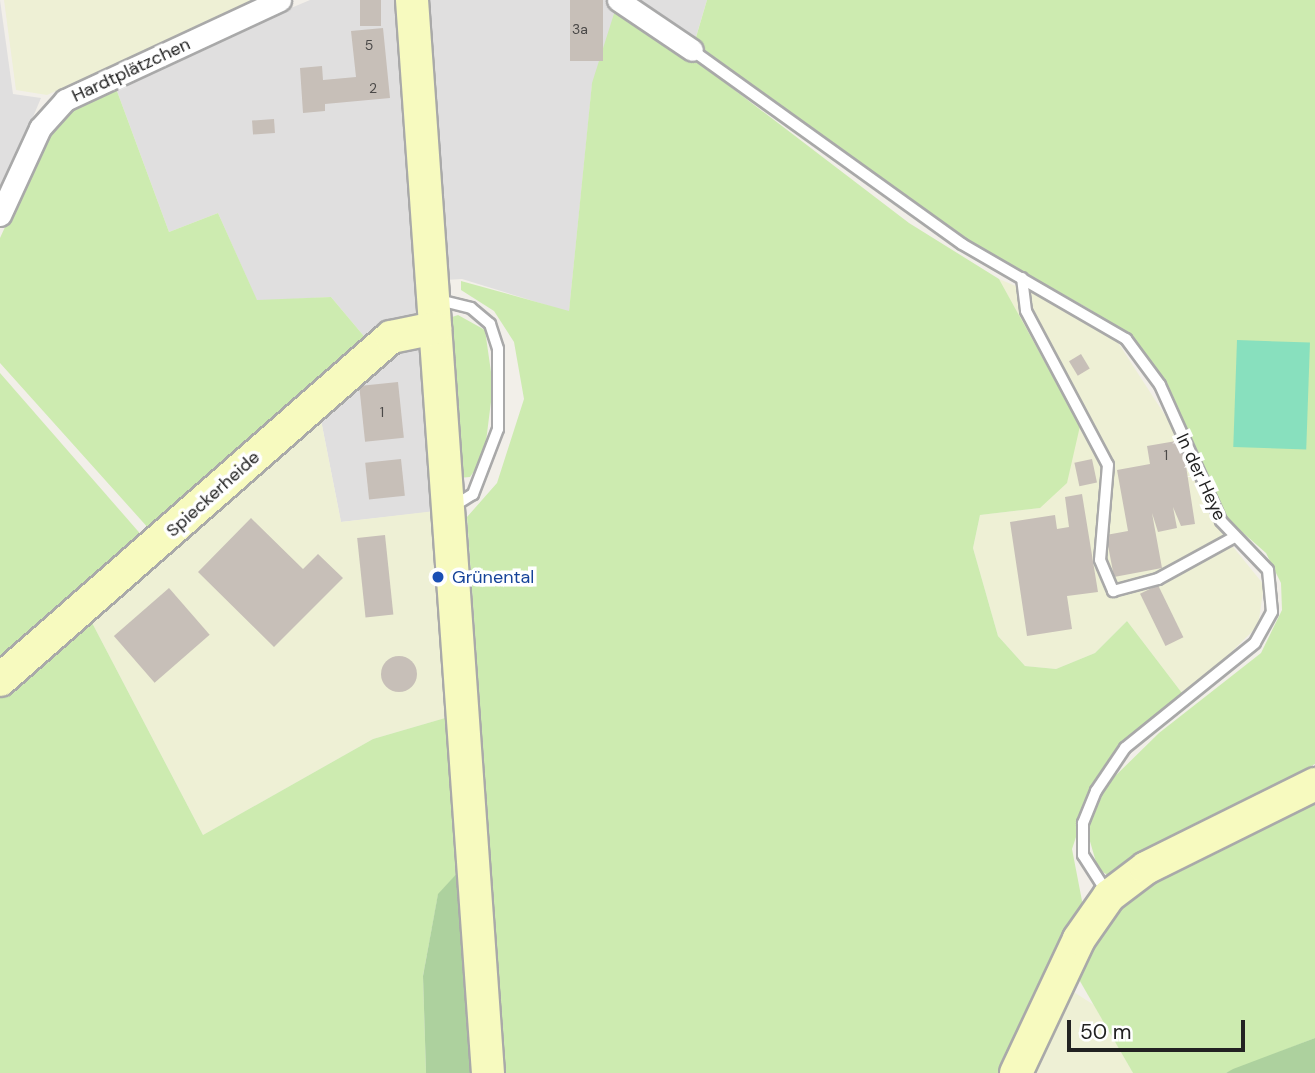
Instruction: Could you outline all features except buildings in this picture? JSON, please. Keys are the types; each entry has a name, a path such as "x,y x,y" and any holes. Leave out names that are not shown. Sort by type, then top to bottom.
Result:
{"main road":[{"path":"412,0 488,1073"},
{"name":"Spieckerheide","path":"0,680 391,337 434,314"},
{"path":"1016,1073 1079,939 1110,896 1146,868 1315,784"}],"street":[{"name":"Hardtplätzchen","path":"0,215 40,128 65,100 280,0"},
{"path":"618,0 692,50"}],"lane":[{"name":"In der Heye","path":"692,50 915,212 1022,278 1092,315 1141,354 1233,538 1268,570 1274,598 1269,624 1228,670 1144,732 1104,775 1082,835 1087,866 1110,896"},
{"path":"1022,278 1026,311 1108,465 1100,560 1113,591 1158,579 1233,538"},
{"path":"434,314 471,308 490,324 499,360 498,429 486,467 472,494 449,510"}],"shaded area":[{"path":"0,0 13,94 41,98 0,195"},
{"path":"310,0 707,0 692,50 592,85 569,312 462,279 445,280 449,510 341,522 319,410 368,341 331,297 257,301 218,213 169,232 114,83"}],"green space":[{"path":"4,0 257,0 47,95 16,90"},
{"path":"707,0 1315,0 1315,764 1109,876 1098,869 1087,831 1107,784 1159,733 1261,653 1282,610 1281,583 1266,553 1225,517 1176,407 1142,350 1091,310 963,238 861,169 694,44"},
{"path":"618,1 909,223 999,279 1080,426 1067,483 1040,508 980,515 973,548 998,636 1025,666 1056,669 1095,653 1127,621 1185,697 1121,747 1091,792 1072,849 1083,906 1003,1073 505,1073 467,517 497,483 524,399 514,342 494,311 461,290 461,281 569,311 592,83"},
{"path":"114,83 169,232 218,213 257,300 331,297 368,341 150,530 0,363 0,238 51,126"},
{"path":"999,279 1051,301 1117,341 1172,426 1221,532 1264,585 1258,626 1185,697 1127,621 1095,653 1056,669 1025,666 998,636 973,548 980,515 1040,508 1079,426"},
{"path":"458,315 485,330 493,386 484,457 470,477 459,478 449,318"},
{"path":"1237,340 1310,343 1306,449 1233,447"},
{"path":"0,373 144,538 0,663"},
{"path":"319,410 341,522 435,511 452,716 373,739 203,835 89,617"},
{"path":"89,617 203,835 373,739 452,716 460,870 438,895 423,976 426,1073 0,1073 0,694"},
{"path":"1315,793 1315,1038 1226,1073 1133,1073 1077,976 1102,926 1123,898"},
{"path":"460,870 472,1073 426,1073 423,976 438,894"},
{"path":"1069,989 1094,1005 1133,1073 1031,1073"},
{"path":"1315,1038 1315,1073 1226,1073 1233,1069"}],"place":[{"name":"Grünental","path":"438,577"}]}
